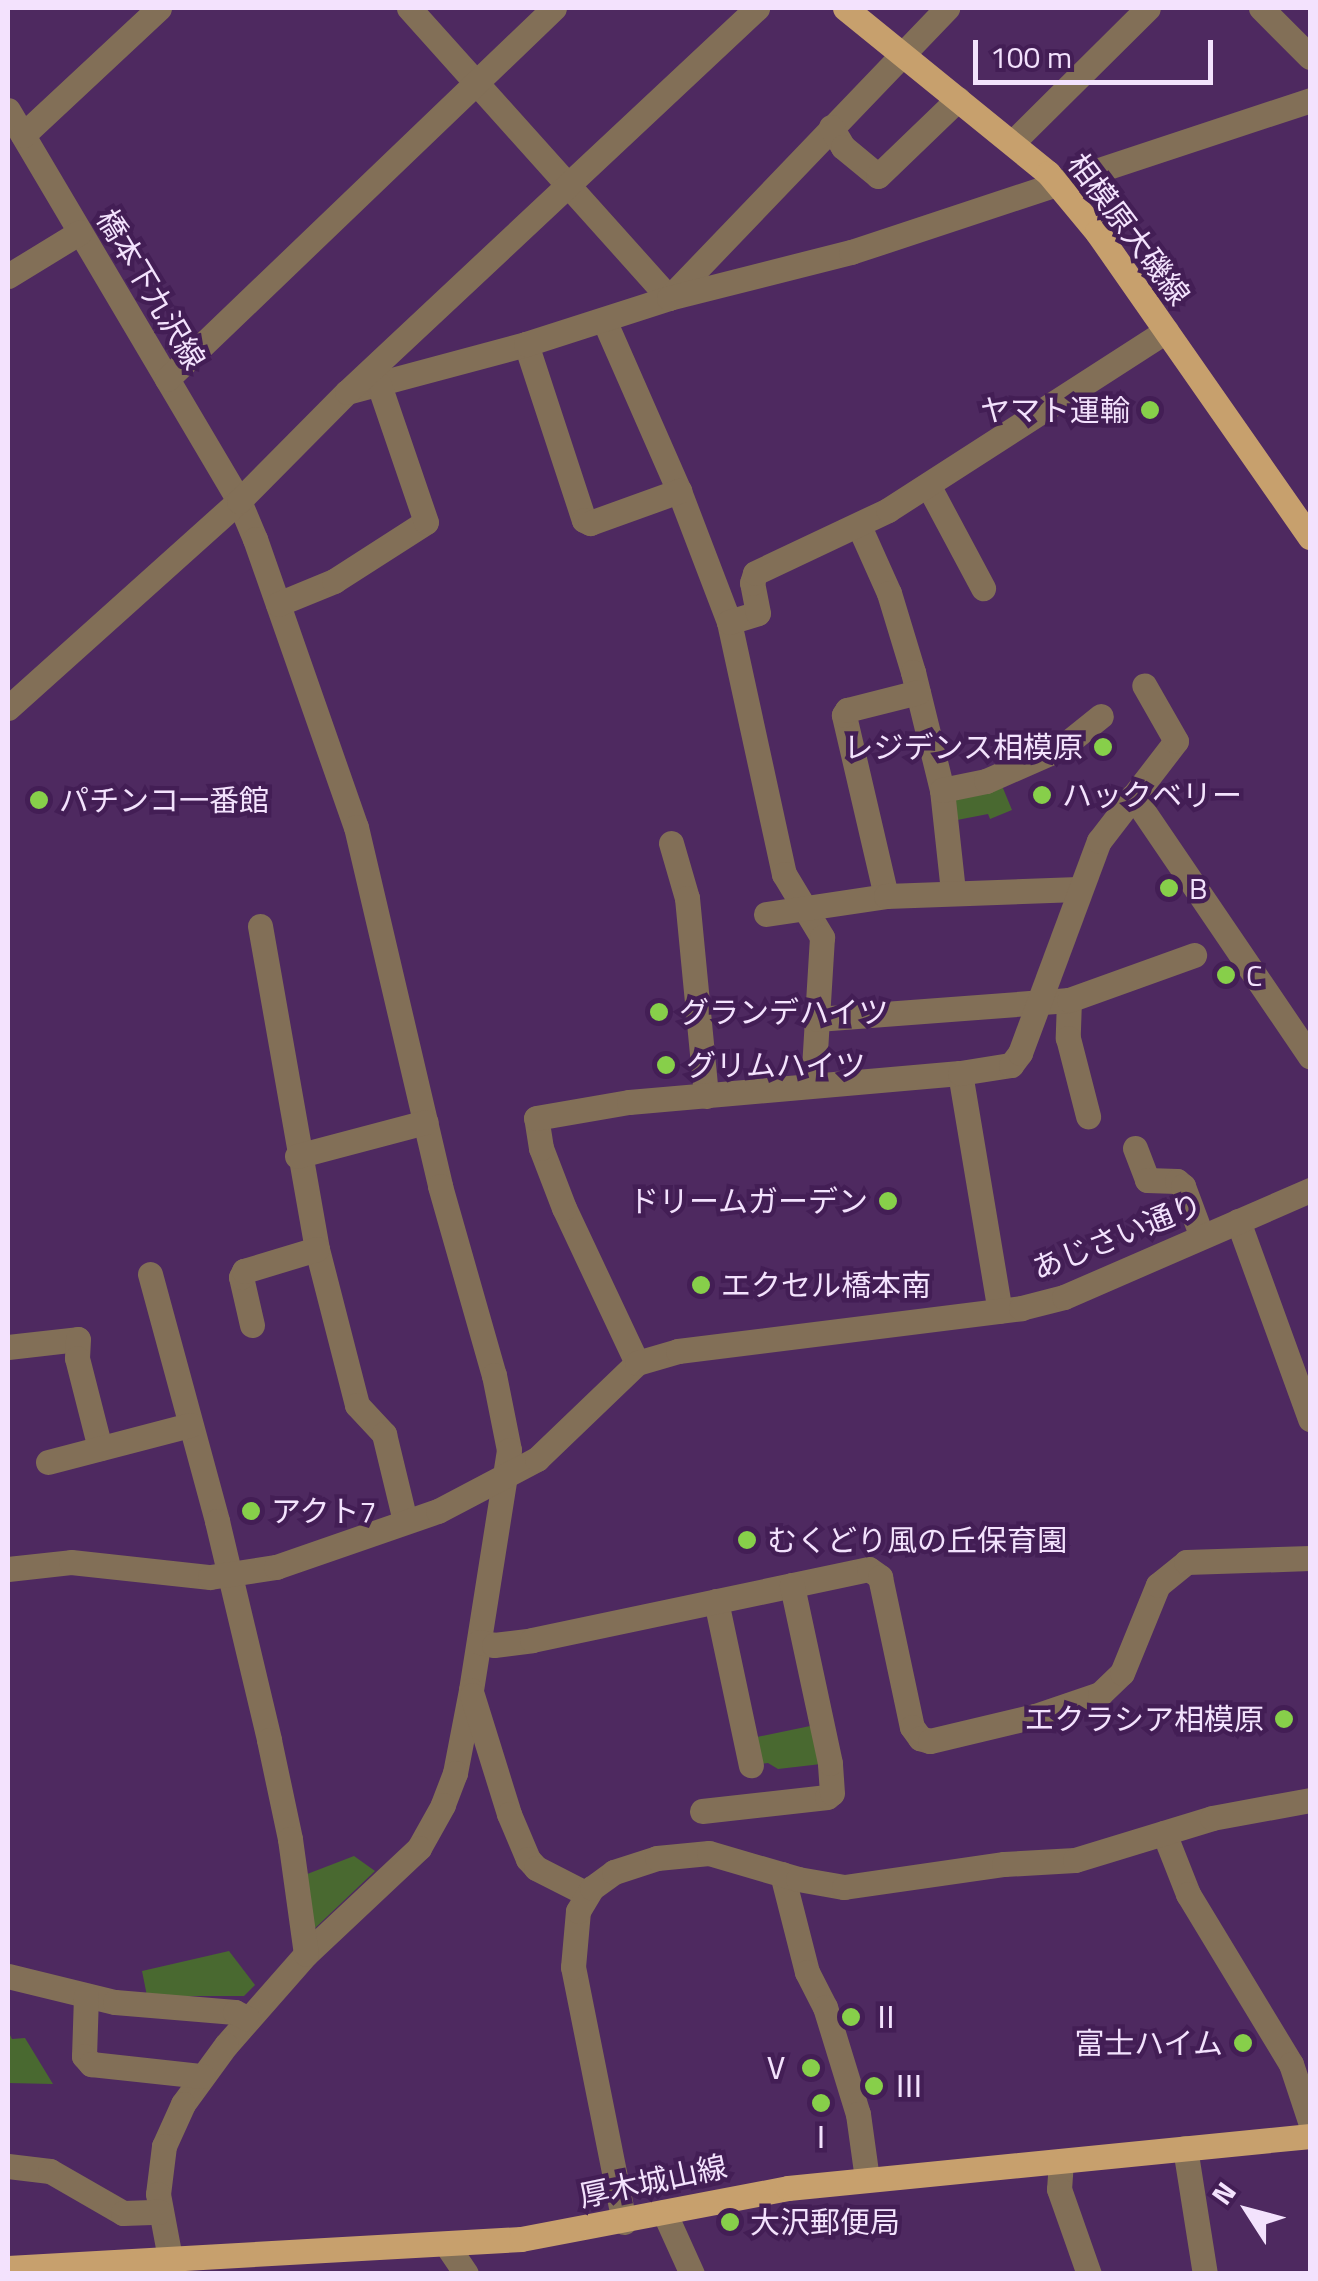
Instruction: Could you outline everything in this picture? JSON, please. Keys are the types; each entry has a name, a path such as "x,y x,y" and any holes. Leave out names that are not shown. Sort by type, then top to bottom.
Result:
{"main road":[{"name":"相模原大磯線","path":"845,8 1013,142 1057,184 1310,537"},
{"name":"厚木城山線","path":"12,2270 172,2267 448,2247 624,2222 735,2196 867,2179 1310,2136"}],"street":[{"path":"23,135 159,8"},
{"path":"409,8 669,298"},
{"path":"166,379 554,8"},
{"path":"9,703 238,501 347,392 757,8"},
{"path":"669,298 947,8"},
{"path":"1013,142 1148,8"},
{"path":"1260,8 1305,40"},
{"path":"830,127 843,147 878,176 958,100"},
{"path":"347,392 526,344 669,298 851,252 1310,100"},
{"name":"橋本下九沢線","path":"8,110 238,501 278,604 356,827 510,1450 455,1773 433,1827 419,1848 306,1954 202,2076 167,2138 159,2172 158,2212 172,2267"},
{"path":"8,276 80,232"},
{"path":"604,320 679,491 729,622 784,874 822,937 813,1084"},
{"path":"729,622 758,613 752,583 755,573 859,526 1166,331"},
{"path":"526,344 584,520 590,523 679,491"},
{"path":"278,604 334,581 426,522 379,385"},
{"path":"928,485 984,588"},
{"path":"859,526 889,593 918,692 942,790 953,892"},
{"path":"8,1569 63,1562 230,1576 276,1567 438,1511 537,1459 637,1363 564,1208 535,1122 539,1116 629,1102 960,1074 1012,1065 1078,889 1107,826 1176,741 1144,685"},
{"path":"886,896 844,715 847,710 918,692"},
{"path":"942,790 986,781 1060,748 1102,716"},
{"path":"1133,796 1310,1056"},
{"path":"671,844 687,898 706,1096"},
{"path":"766,914 886,896 1078,889"},
{"path":"260,926 297,1156 317,1249 357,1405 384,1434 405,1521"},
{"path":"817,1020 1069,1000 1194,955"},
{"path":"1069,1000 1068,1038 1088,1116"},
{"path":"960,1074 1000,1311"},
{"path":"297,1156 426,1122"},
{"path":"1135,1148 1146,1180 1172,1180 1184,1186 1202,1237"},
{"name":"あじさい通り","path":"637,1363 678,1352 1000,1311 1064,1297 1310,1190"},
{"path":"1238,1221 1310,1419"},
{"path":"252,1325 240,1277 244,1271 317,1249"},
{"path":"150,1274 230,1576 290,1838 306,1954"},
{"path":"8,1347 78,1339 77,1358 100,1448"},
{"path":"48,1462 190,1425"},
{"path":"480,1642 494,1645 532,1640 875,1571 912,1726 920,1738 930,1740 1034,1716 1100,1694 1122,1674 1158,1584 1186,1562 1310,1558"},
{"path":"702,1811 826,1798 832,1792 792,1586"},
{"path":"716,1601 751,1765"},
{"path":"471,1690 509,1814 528,1858 536,1868 586,1894"},
{"path":"624,2222 573,1967 575,1924 586,1894 626,1866 690,1854 733,1858 782,1874 844,1887 1004,1864 1059,1863 1271,1804 1310,1800"},
{"path":"1164,1832 1188,1894 1292,2064 1310,2122"},
{"path":"782,1874 807,1972 825,2006 858,2114 867,2179"},
{"path":"8,1976 86,1996 148,2007 235,2012 248,2019"},
{"path":"86,1996 84,2056 91,2064 202,2076"},
{"path":"1185,2148 1205,2274"},
{"path":"1061,2160 1059,2189 1088,2274"},
{"path":"8,2166 50,2171 123,2213 158,2212"},
{"path":"664,2212 692,2274"},
{"path":"448,2247 466,2274"}],"green space":[{"path":"1000,781 1012,810 990,819 988,814 952,821 954,794"},
{"path":"815,1725 830,1763 778,1769 768,1763 751,1765 757,1737"},
{"path":"354,1856 375,1871 312,1931 302,1876"},
{"path":"229,1951 255,1985 244,1996 147,1996 142,1971"},
{"path":"8,2031 12,2039 25,2038 53,2084 8,2083"}],"place":[{"name":"ヤマト運輸","path":"1150,410"},
{"name":"レジデンス相模原","path":"1103,747"},
{"name":"ハックベリー","path":"1042,795"},
{"name":"パチンコ一番館","path":"39,800"},
{"name":"B","path":"1169,888"},
{"name":"C","path":"1226,975"},
{"name":"グランデハイツ","path":"659,1012"},
{"name":"グリムハイツ","path":"666,1065"},
{"name":"ドリームガーデン","path":"888,1201"},
{"name":"エクセル橋本南","path":"701,1285"},
{"name":"アクト7","path":"251,1511"},
{"name":"むくどり風の丘保育園","path":"747,1540"},
{"name":"エクラシア相模原","path":"1284,1719"},
{"name":"Ⅱ","path":"851,2017"},
{"name":"富士ハイム","path":"1243,2043"},
{"name":"Ⅴ","path":"811,2068"},
{"name":"Ⅲ","path":"874,2086"},
{"name":"Ⅰ","path":"821,2103"},
{"name":"大沢郵便局","path":"730,2222"}]}
